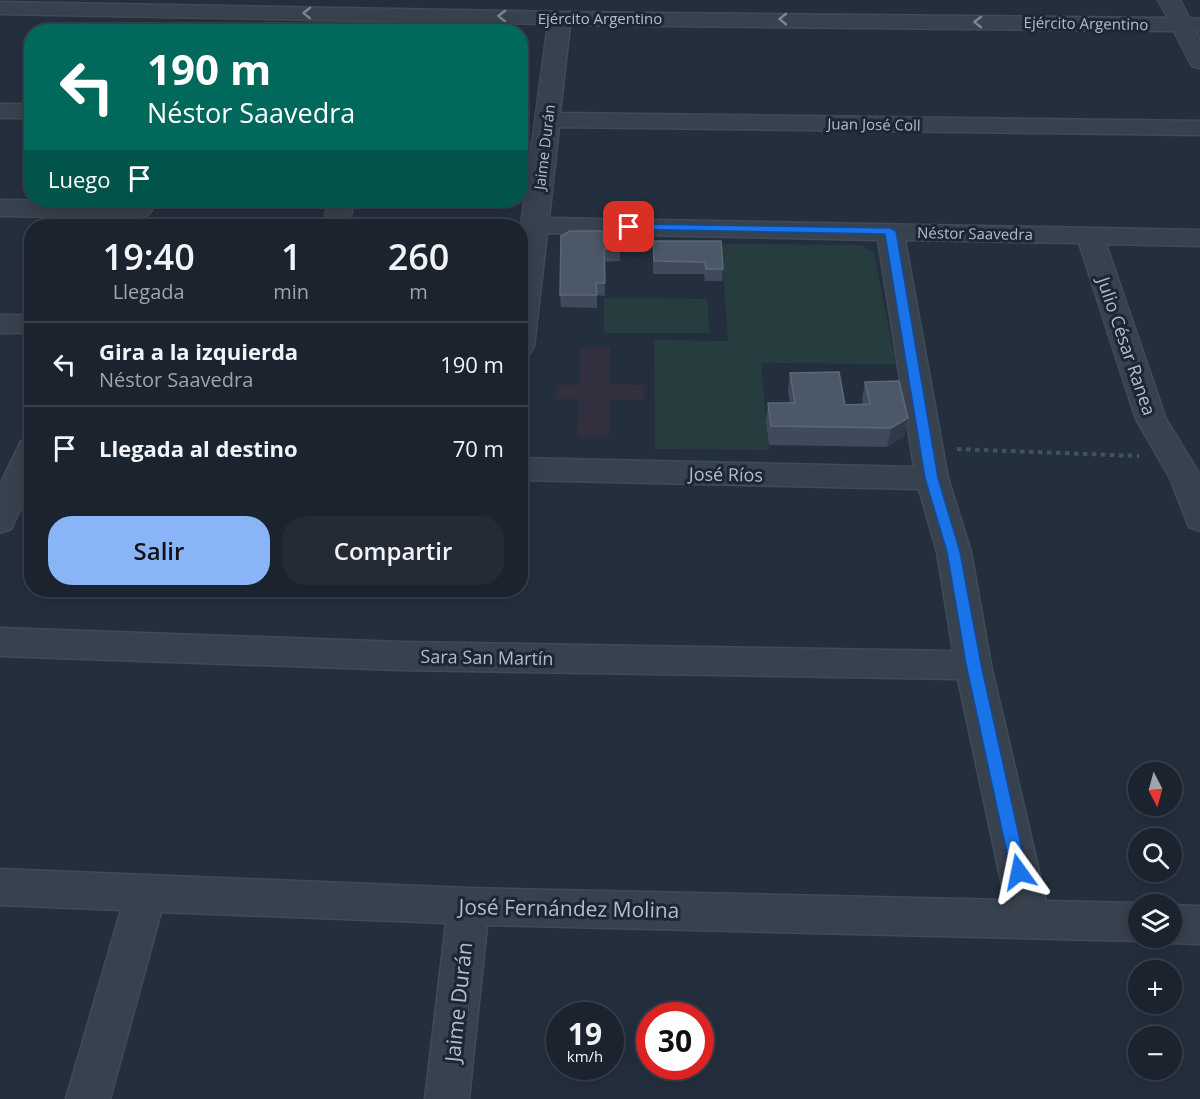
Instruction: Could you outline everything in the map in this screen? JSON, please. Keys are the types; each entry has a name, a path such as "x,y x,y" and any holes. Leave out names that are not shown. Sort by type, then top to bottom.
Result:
{"street":[{"path":"1006,0 1014,22"},
{"path":"1169,0 1195,39"},
{"name":"Ejército Argentino","path":"0,8 228,18 476,24"},
{"name":"Ejército Argentino","path":"57,24 228,18 296,24"},
{"name":"Ejército Argentino","path":"846,19 1195,39"},
{"name":"Ejército Argentino","path":"528,25 846,19 1014,22 1195,39"},
{"name":"Ejército Argentino","path":"0,26 24,25"},
{"name":"Ejército Argentino","path":"528,32 559,26"},
{"name":"Jaime Durán","path":"528,277 559,26"},
{"path":"0,111 24,111"},
{"name":"Juan José Coll","path":"547,120 1200,128"},
{"path":"0,208 138,212"},
{"name":"Néstor Saavedra","path":"534,225 1200,238"},
{"path":"890,231 929,463 954,552 973,664 1029,918"},
{"name":"Julio César Ranea","path":"1090,236 1151,419 1186,478 1200,519"},
{"path":"0,324 24,324"},
{"path":"0,521 22,459"},
{"name":"José Ríos","path":"528,470 929,463"},
{"name":"Sara San Martín","path":"0,642 401,656 973,664"},
{"name":"José Fernández Molina","path":"0,887 468,906 1128,922"},
{"path":"88,1099 146,894"},
{"name":"Jaime Durán","path":"447,1099 468,906"},
{"path":"1182,924 1200,925"}],"path":[{"path":"929,463 1174,457"}],"shaded area":[{"path":"581,347 610,347 609,384 644,385 645,400 610,400 609,437 577,437 579,399 556,399 557,385 579,385"}],"green space":[{"path":"721,244 861,245 874,253 896,364 761,363 769,450 655,449 654,340 728,341"},
{"path":"604,298 707,299 710,333 604,333"}],"building":[{"path":"570,231 620,231 620,249 604,249 605,283 596,283 597,295 560,295 561,236"},
{"path":"653,241 721,241 723,269 706,269 705,262 654,261"},
{"path":"839,372 845,405 870,404 865,382 899,381 908,418 891,428 771,426 768,403 795,403 790,373"}],"route":[{"path":"629,227 890,231 932,478 954,552 973,664 1019,872"}]}
